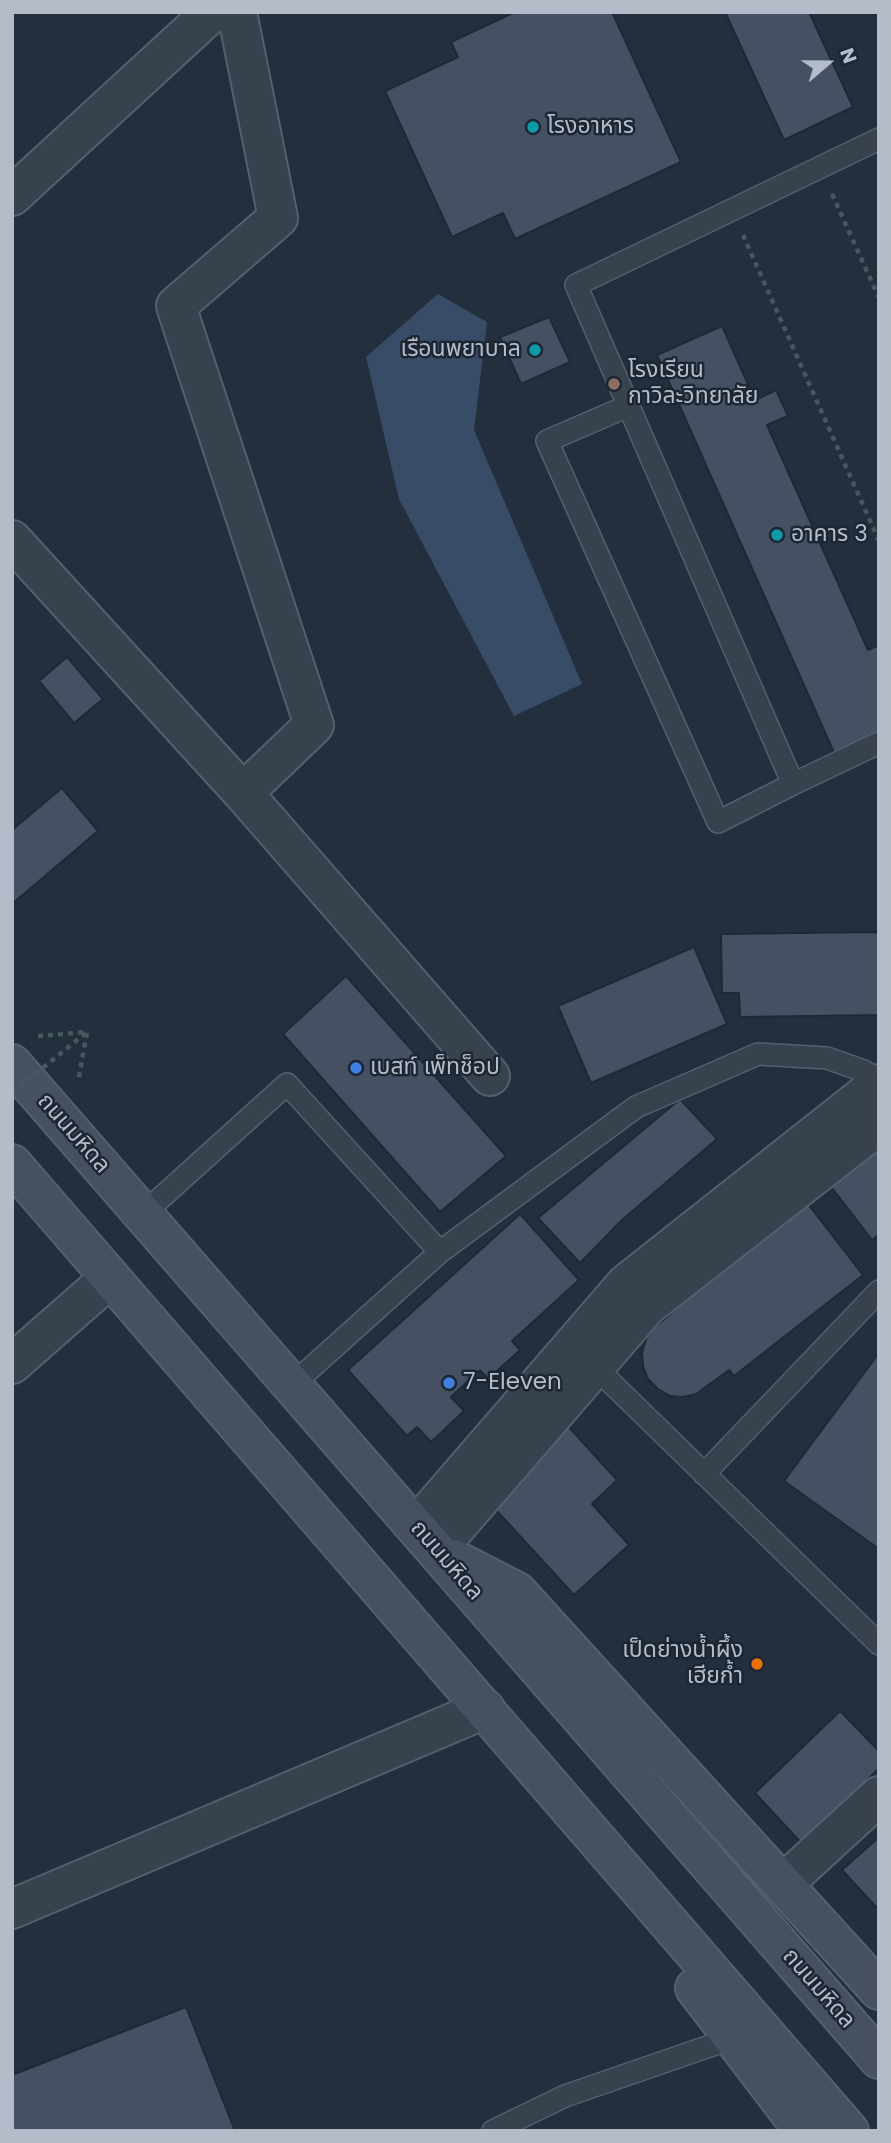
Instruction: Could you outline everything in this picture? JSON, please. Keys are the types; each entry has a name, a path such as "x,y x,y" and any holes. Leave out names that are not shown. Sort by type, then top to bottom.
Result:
{"main road":[{"name":"ถนนมหิดล","path":"12,1064 879,2059"},
{"path":"12,1164 849,2131"},
{"path":"426,1539 517,1592 879,1990"},
{"path":"485,1709 804,2131"}],"street":[{"path":"12,196 212,12"},
{"path":"237,12 278,218 176,306 314,725 243,793"},
{"path":"12,540 243,793 490,1076"},
{"path":"426,1539 543,1403 626,1284 879,1083"},
{"path":"543,1403 595,1367 648,1306 879,1125"},
{"path":"12,1364 110,1278"},
{"path":"12,1909 485,1709"},
{"path":"783,1884 879,1796"}],"lane":[{"path":"793,784 576,285 879,139"},
{"path":"628,406 547,441 718,821 879,743"},
{"path":"292,1385 440,1252 636,1107 758,1054 827,1058 864,1071 879,1083"},
{"path":"143,1214 288,1084 440,1252"},
{"path":"705,1474 879,1292"},
{"path":"595,1367 879,1644"},
{"path":"493,2131 565,2096 733,2038"}],"path":[{"path":"820,167 879,298"},
{"path":"732,209 879,541"},
{"path":"12,1093 86,1032 37,1035"}],"water":[{"path":"438,294 487,322 474,430 582,684 514,716 399,499 366,357"}],"building":[{"name":"โรงอาหาร","path":"515,12 612,12 681,162 515,239 503,213 452,237 385,91 458,57 451,42"},
{"path":"725,12 809,12 853,107 784,140"},
{"name":"เรือนพยาบาล","path":"549,317 570,362 521,384 500,337"},
{"name":"อาคาร 3","path":"722,326 755,400 776,390 788,416 767,425 868,650 879,645 879,739 836,757 657,355"},
{"path":"67,657 103,699 74,723 39,681"},
{"path":"62,788 98,831 12,904 12,830"},
{"path":"879,932 879,1015 740,1017 739,993 722,993 721,934"},
{"path":"694,947 727,1024 591,1083 558,1006"},
{"path":"346,976 506,1156 440,1212 283,1034"},
{"path":"680,1099 717,1139 622,1220 580,1263 538,1218"},
{"path":"879,1146 879,1235 872,1240 829,1184"},
{"path":"801,1195 863,1275 734,1376 729,1370 696,1394 683,1397 670,1396 658,1389 648,1379 642,1353 646,1339 654,1328 679,1306 672,1297"},
{"path":"520,1214 579,1280 512,1341 520,1350 488,1379 480,1370 451,1397 464,1411 431,1442 417,1427 407,1436 348,1370"},
{"path":"879,1353 879,1549 784,1481"},
{"path":"567,1425 617,1480 592,1504 629,1545 574,1595 486,1499"},
{"path":"840,1711 879,1751 879,1768 804,1846 755,1793"},
{"path":"879,1837 879,1910 842,1870"},
{"path":"186,2007 235,2131 12,2131 12,2075"}],"place":[{"name":"โรงอาหาร","path":"533,127"},
{"name":"เรือนพยาบาล","path":"535,350"},
{"name":"โรงเรียน กาวิละวิทยาลัย","path":"614,384"},
{"name":"อาคาร 3","path":"777,535"},
{"name":"เบสท์ เพ็ทช็อป","path":"356,1068"},
{"name":"7-Eleven","path":"449,1383"},
{"name":"เป็ดย่างน้ำผึ้ง เฮียก้ำ","path":"757,1664"}]}
